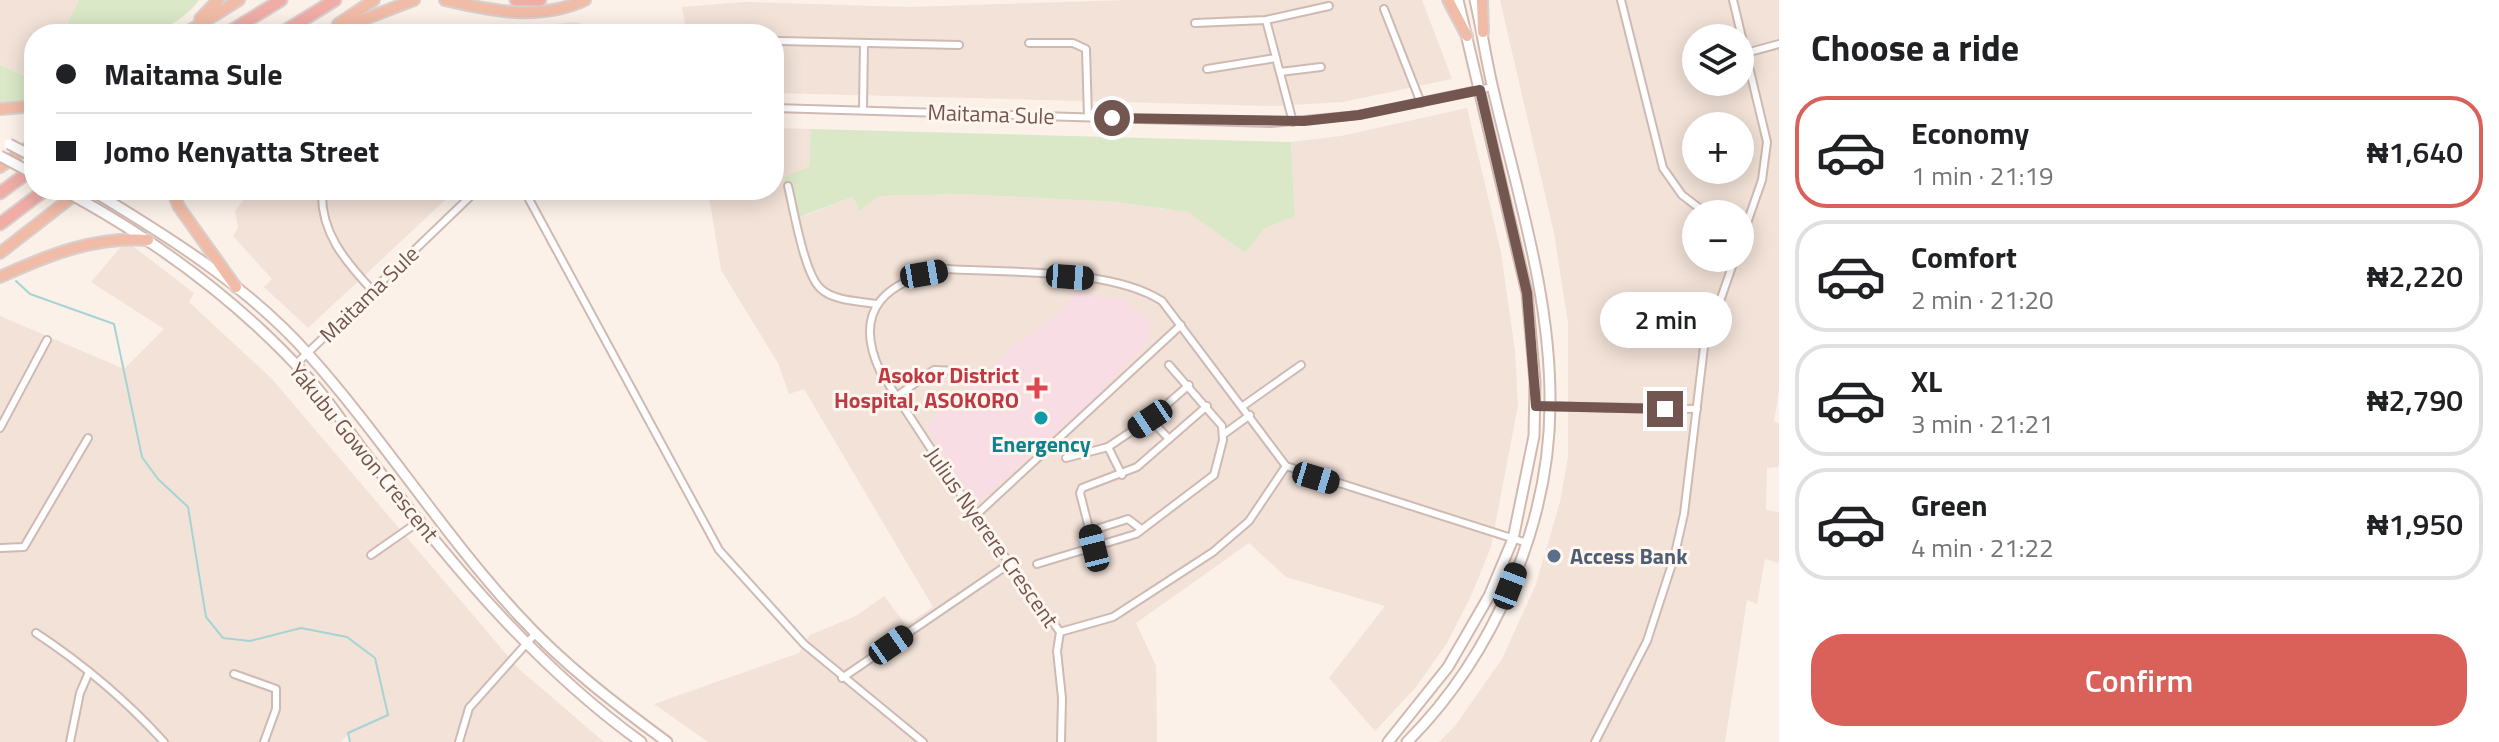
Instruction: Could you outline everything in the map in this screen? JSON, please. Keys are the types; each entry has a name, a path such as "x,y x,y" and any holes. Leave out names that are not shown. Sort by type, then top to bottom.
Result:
{"highway":[{"path":"195,24 218,0"},
{"path":"200,24 239,0"},
{"path":"242,24 281,0"},
{"path":"296,24 335,0"},
{"path":"339,24 374,0"},
{"path":"350,24 414,0"},
{"path":"445,0 517,13 557,11 585,0"},
{"path":"516,0 540,0"},
{"path":"1448,0 1467,36"},
{"path":"1482,0 1483,32"},
{"path":"0,109 24,107"},
{"path":"0,167 24,150"},
{"path":"3,189 24,177"},
{"path":"0,224 32,200"},
{"path":"0,253 76,200"},
{"path":"176,200 236,287"},
{"path":"0,277 90,243 117,238 148,240"}],"main road":[{"path":"1388,742 1448,667 1489,596 1513,539 1530,464 1536,406 1527,293 1458,0"},
{"path":"1407,742 1434,712 1469,663 1504,599 1527,543 1541,483 1550,406 1545,320 1521,198 1492,87 1475,0"},
{"path":"4,142 24,152"},
{"path":"0,156 24,167"},
{"name":"Yakubu Gowon Crescent","path":"88,200 213,287 295,365 328,401 475,589 525,644 595,708 641,742"},
{"name":"Yakubu Gowon Crescent","path":"108,200 183,246 236,287 308,353 487,579 536,633 600,693 667,742"}],"street":[{"path":"1621,0 1663,168 1689,200"},
{"path":"1733,0 1739,24"},
{"path":"1195,23 1266,20 1329,6"},
{"path":"1384,9 1421,103"},
{"path":"1266,20 1293,122"},
{"path":"784,41 959,45"},
{"path":"863,110 864,43"},
{"path":"1029,43 1073,43 1086,49 1088,117"},
{"path":"1754,51 1779,44"},
{"path":"1207,69 1276,58"},
{"path":"1280,72 1321,67"},
{"path":"1752,200 1767,155 1764,124 1754,85"},
{"name":"Maitama Sule","path":"784,108 1293,122 1344,117 1492,87"},
{"path":"788,186 810,271 820,289 836,297 876,304 886,292 902,283 948,269 1101,279 1145,290 1162,301 1286,466 1527,543"},
{"path":"322,200 322,211 332,241 372,290"},
{"name":"Maitama Sule","path":"295,365 466,200"},
{"path":"529,200 719,550 804,644 923,742"},
{"path":"1595,742 1629,680 1660,605 1684,514 1704,347 1730,272"},
{"name":"Julius Nyerere Crescent","path":"876,304 869,327 869,348 975,516 1012,562 1060,632 1057,651 1062,698 1061,742"},
{"path":"975,516 1181,325"},
{"path":"0,428 47,340"},
{"path":"1169,365 1207,406 1224,434"},
{"path":"1243,406 1301,365"},
{"path":"897,396 934,370 958,371"},
{"path":"1066,458 1108,447 1150,419 1189,385"},
{"path":"1094,548 1080,493 1082,488 1137,467 1207,406"},
{"path":"1536,406 1697,409"},
{"path":"1037,564 1136,534 1214,475 1224,434 1250,415"},
{"path":"1150,419 1169,439"},
{"path":"0,548 24,547 88,438"},
{"path":"1108,447 1122,475"},
{"path":"1060,632 1113,617 1213,552 1249,521 1286,466"},
{"path":"1090,531 1128,519 1141,529"},
{"path":"371,555 421,520"},
{"path":"842,678 1012,562"},
{"path":"36,633 84,665 130,705 164,742"},
{"path":"459,742 469,708 536,633"},
{"path":"70,742 80,693 89,672"},
{"path":"234,674 276,689 276,709 264,742"}],"shaded area":[{"path":"0,0 79,0 67,24 24,24 24,76 0,65"},
{"path":"1130,0 1422,0 1452,79 1343,102 1276,106 784,93 784,24 685,24 682,7 745,2 909,7"},
{"path":"1500,0 1779,0 1779,390 1774,422 1779,423 1779,467 1767,468 1766,510 1779,512 1779,563 1765,559 1757,604 1747,600 1725,742 1439,742 1455,726 1502,659 1536,584 1560,502 1568,457 1568,323 1554,233"},
{"path":"1467,108 1501,252 1515,351 1518,405 1491,547 1447,643 1416,687 1375,731 1329,678 1385,606 1286,577 1249,543 1136,623 1156,666 1157,742 708,742 654,704 799,653 810,635 856,616 884,596 906,625 933,607 804,389 789,394 778,363 721,270 710,200 784,200 784,128 811,129 809,167 789,196 804,216 853,197 859,211 880,196 962,194 1116,202 1188,212 1245,253 1265,228 1295,215 1291,142 1341,136"},
{"path":"243,200 445,200 308,328 264,287 272,279 233,236 238,228 235,211"},
{"path":"126,241 194,293 189,302 272,379 519,669 604,742 350,742 348,734 341,742 0,742 0,316 124,369 164,329 91,282"},
{"name":"Asokor District Hospital, ASOKORO","path":"1076,293 1126,300 1150,323 1150,340 1090,403 976,505 926,424 988,372 1014,345 1055,317"}],"green space":[{"path":"79,0 199,0 172,24 67,24"},
{"path":"0,65 24,76 24,100 0,102"},
{"path":"811,129 1291,142 1295,216 1265,228 1245,253 1188,212 1116,202 962,194 880,196 859,211 853,197 791,220 784,177 809,167"}],"waterway":[{"path":"16,281 30,294 114,324 142,457 158,479 188,507 206,617 223,638 250,641 301,628 347,637 375,658 388,715 348,733 350,742"}],"place":[{"name":"Asokor District Hospital, ASOKORO","path":"1037,388"},
{"name":"Energency","path":"1041,418"},
{"name":"Access Bank","path":"1554,556"}],"route":[{"path":"1112,118 1271,123 1304,121 1359,115 1480,90 1527,293 1533,334 1536,406 1665,409"}]}
